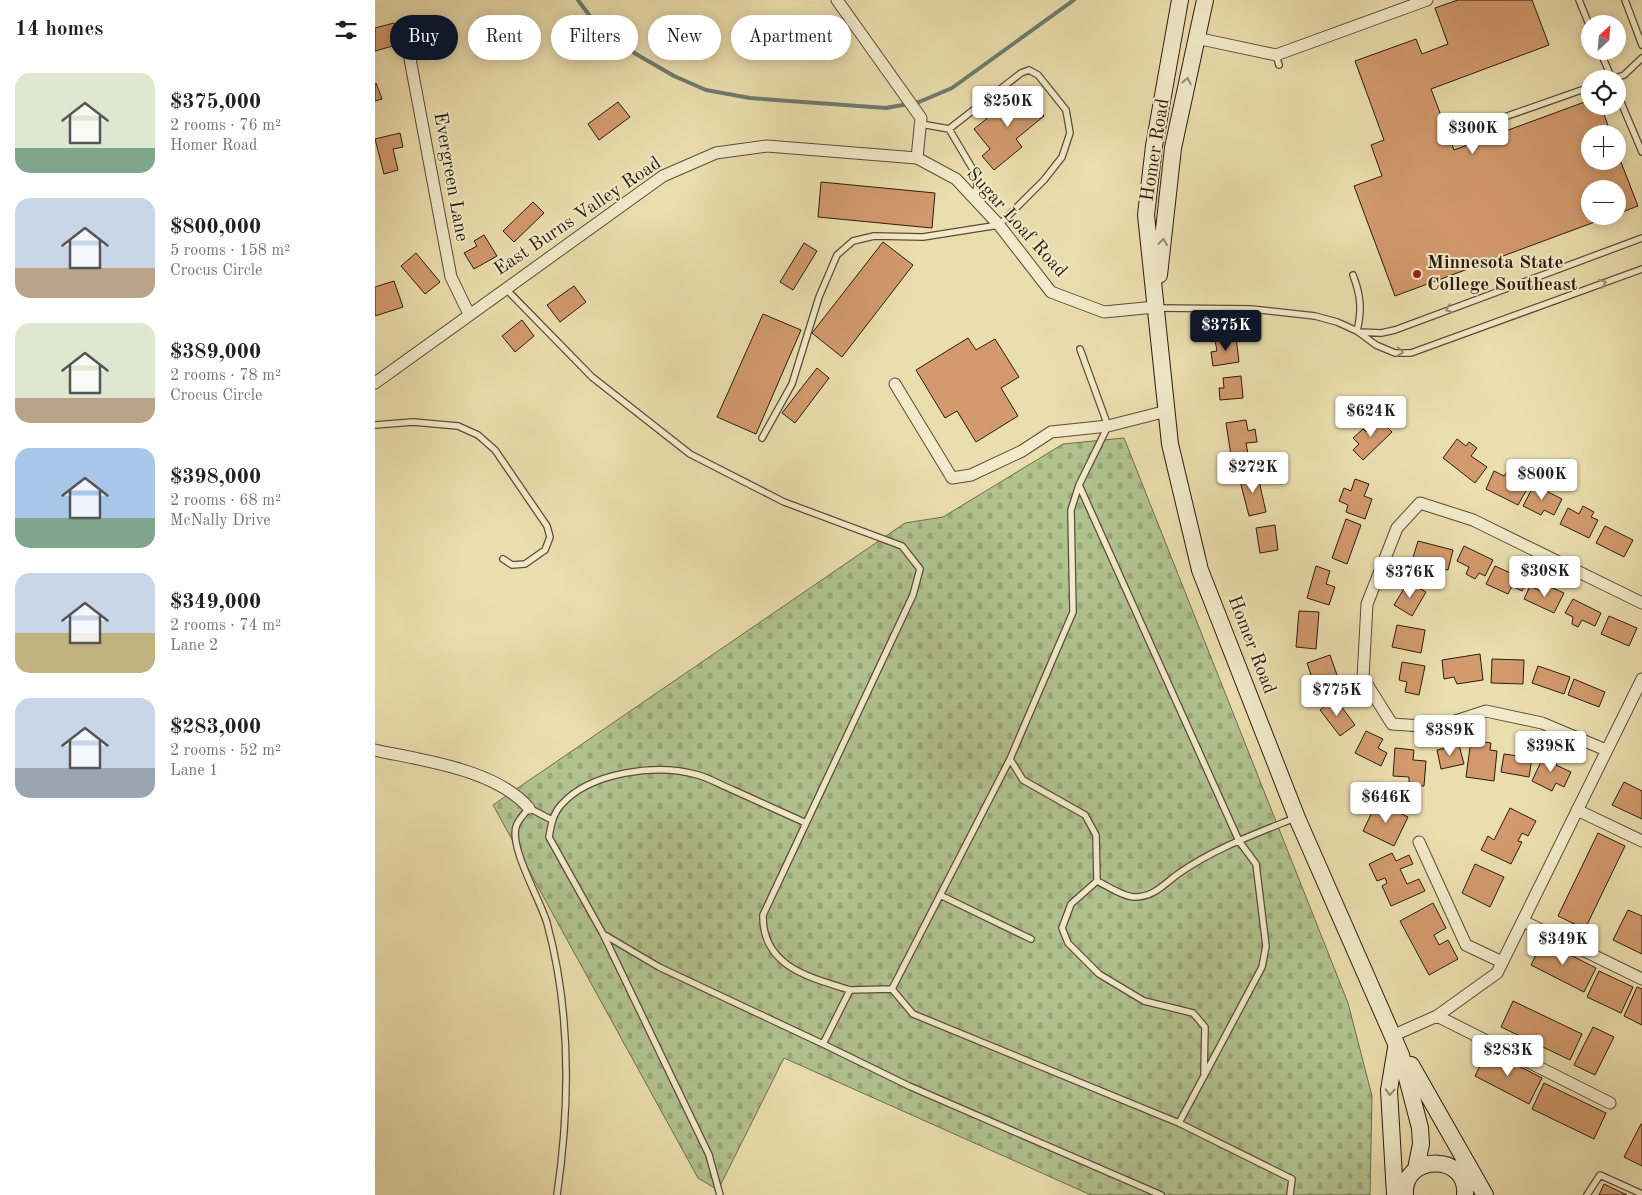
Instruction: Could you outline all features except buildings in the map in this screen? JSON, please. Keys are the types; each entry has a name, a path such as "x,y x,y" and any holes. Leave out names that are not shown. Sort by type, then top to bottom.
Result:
{"street":[{"path":"837,0 893,76 921,121 917,158"},
{"path":"1196,38 1277,60 1427,0"},
{"name":"Homer Road","path":"1155,308 1173,148 1204,4"},
{"name":"Homer Road","path":"1179,5 1154,146 1146,215 1170,444 1200,570 1297,818 1394,1040 1420,1128 1421,1144 1416,1169 1407,1182 1405,1195"},
{"name":"Evergreen Lane","path":"410,60 451,277 469,314"},
{"name":"East Burns Valley Road","path":"375,383 663,176 716,153 767,146 917,158"},
{"name":"Sugar Loaf Road","path":"917,158 956,179 999,225 1051,292 1104,312 1155,308"},
{"path":"895,384 952,478 971,475 1022,451 1051,432 1108,426 1167,412"},
{"path":"1606,750 1542,723 1486,711 1437,727 1392,724 1363,678 1367,604 1397,528 1420,503 1473,520 1642,603"},
{"path":"1395,1195 1389,1090 1394,1040 1437,1016 1497,973 1606,750 1637,701 1642,679"},
{"path":"375,750 444,765 480,777 500,785 519,798 529,808"},
{"path":"1577,810 1642,841"},
{"path":"1419,842 1466,945 1502,962"},
{"path":"1523,921 1642,979"},
{"path":"1437,1016 1610,1103"},
{"name":"Homer Road","path":"1394,1040 1442,1117 1485,1195"},
{"name":"Homer Road","path":"1419,1082 1453,1167 1467,1191"},
{"path":"1416,1169 1434,1162 1453,1167"}],"lane":[{"path":"1579,0 1585,15"},
{"path":"1625,0 1642,45"},
{"path":"1626,71 1642,58"},
{"path":"762,438 791,384 819,297 837,255 853,240 874,236 923,237 999,225 1044,180 1062,157 1070,133 1066,110 1038,75 1029,70 1021,73 949,129"},
{"path":"1476,127 1581,90"},
{"path":"1626,114 1642,152"},
{"path":"921,121 949,129 978,178 973,198"},
{"path":"1357,332 1381,333 1395,330 1642,238"},
{"path":"1155,308 1251,309 1315,316 1337,322 1357,332 1376,345 1395,353 1411,353 1642,269"},
{"path":"1353,275 1360,293 1362,309 1357,332"},
{"path":"505,288 592,378 690,454 784,502 902,546 920,570 913,595 763,915 763,933 772,952 787,965 850,990 892,989"},
{"path":"892,989 1010,759 1073,612 1071,510 1079,485 1108,426 1080,349"},
{"path":"375,425 413,422 458,426 477,435 495,450 547,526 550,537 545,550 525,564 512,565 503,559"},
{"path":"1079,485 1239,841 1255,864 1266,946 1265,957 1179,1123"},
{"path":"1010,759 1023,780 1085,815 1096,835 1097,881 1071,904 1062,928 1068,943 1099,974 1144,1002 1193,1013 1205,1028 1204,1076"},
{"path":"720,1195 709,1155 603,934 549,837 552,820 561,805 588,786 608,776 674,770 698,775 806,823"},
{"path":"552,820 529,808 517,824 515,833 517,853 535,890 547,923 558,974 566,1046 563,1154 557,1195"},
{"path":"1097,881 1134,897 1151,895 1178,874 1239,841 1297,818"},
{"path":"940,895 1031,939"},
{"path":"603,934 659,967 909,1086 1161,1195"},
{"path":"892,989 913,1014 1179,1123 1292,1179 1290,1195"},
{"path":"823,1044 850,990"},
{"path":"1587,1195 1601,1175 1642,1194"}],"green space":[{"path":"1124,438 1348,1003 1372,1096 1370,1195 1091,1195 784,1058 718,1190 698,1178 493,805 905,523 943,517 1063,444"}],"waterway":[{"path":"578,0 598,27 636,54 674,76 706,90 750,98 886,108 919,102 952,88 1074,0"}],"place":[{"name":"Minnesota State College Southeast","path":"1417,274"}]}
